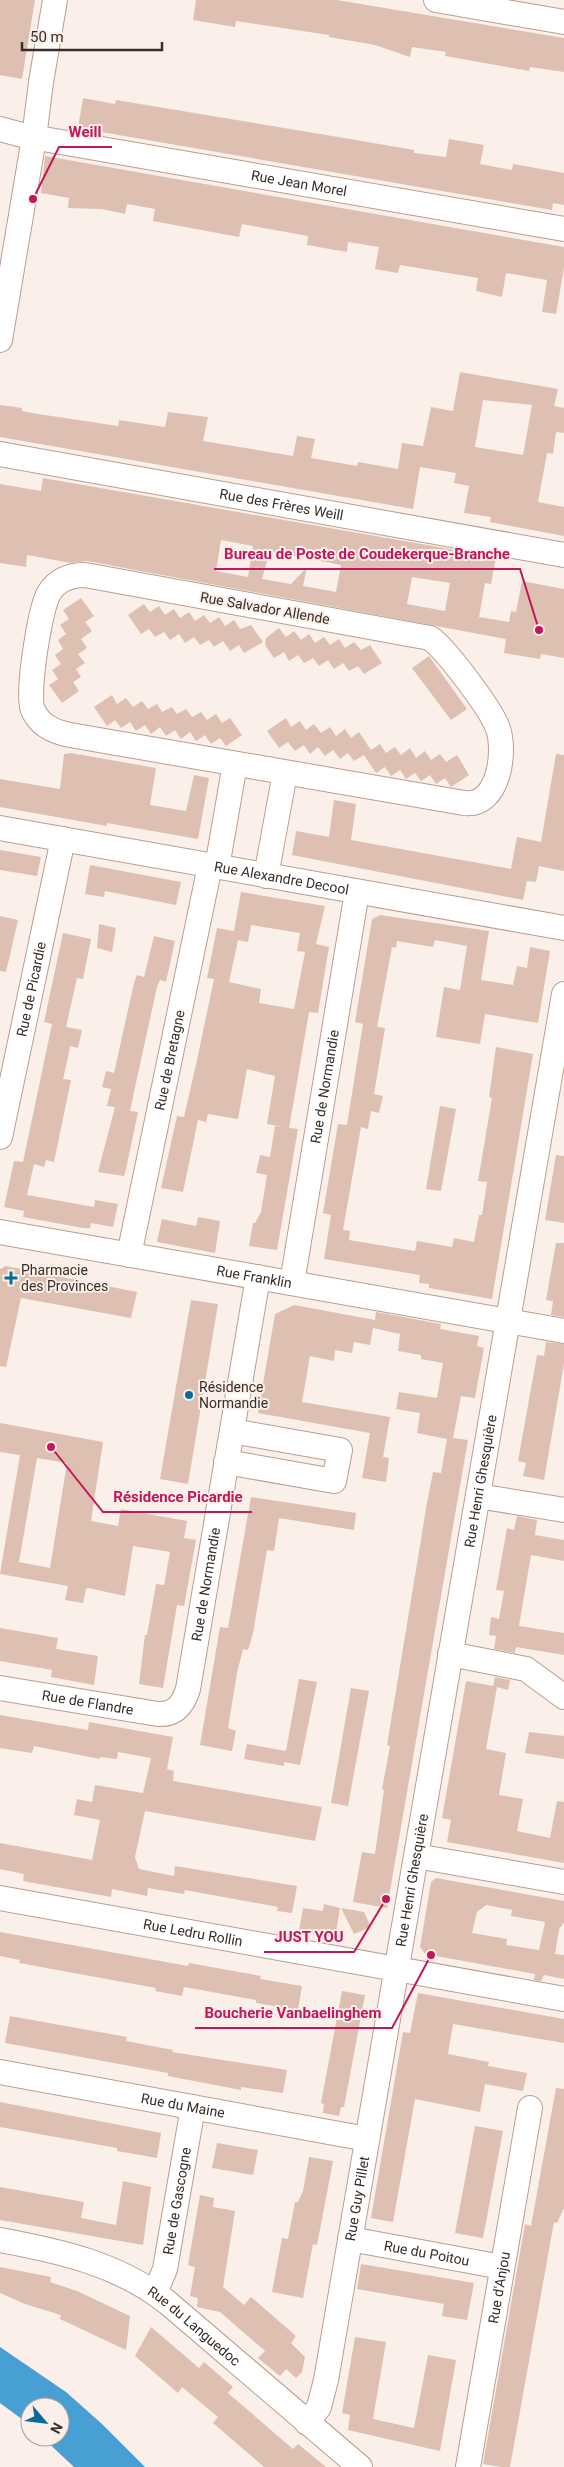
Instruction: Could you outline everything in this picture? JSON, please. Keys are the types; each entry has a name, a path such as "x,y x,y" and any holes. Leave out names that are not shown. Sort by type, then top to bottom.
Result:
{"street":[{"path":"0,340 4,265 16,175 30,137 55,0"},
{"path":"436,0 471,3 564,22"},
{"name":"Rue Jean Morel","path":"0,129 30,137 564,230"},
{"name":"Rue des Frères Weill","path":"0,454 564,554"},
{"name":"Rue Salvador Allende","path":"85,575 424,636 439,644 446,651 494,719 501,741 493,787 486,798 476,803 285,773 70,735 50,729 41,722 32,709 30,690 44,610 49,593 70,576 85,575"},
{"path":"214,866 235,764"},
{"path":"266,876 285,773"},
{"name":"Rue Alexandre Decool","path":"0,828 564,928"},
{"name":"Rue de Picardie","path":"0,1138 63,840"},
{"name":"Rue de Bretagne","path":"129,1255 214,866"},
{"name":"Rue de Normandie","path":"292,1283 357,892"},
{"name":"Rue Henri Ghesquière","path":"396,1969 508,1321 559,1050 564,994"},
{"name":"Rue Franklin","path":"0,1232 564,1331"},
{"name":"Rue de Normandie","path":"176,1710 183,1702 188,1689 258,1277"},
{"path":"226,1462 334,1481 340,1450 232,1431"},
{"path":"478,1496 564,1510"},
{"path":"450,1654 526,1669 564,1697"},
{"name":"Rue de Flandre","path":"0,1688 158,1714 176,1710"},
{"path":"416,1856 564,1882"},
{"name":"Rue Ledru Rollin","path":"0,1898 564,1998"},
{"name":"Rue Guy Pillet","path":"307,2423 316,2412 323,2395 396,1969"},
{"name":"Rue du Maine","path":"0,2072 367,2139"},
{"name":"Rue de Gascogne","path":"155,2293 165,2269 193,2107"},
{"name":"Rue d'Anjou","path":"468,2467 530,2108"},
{"name":"Rue du Poitou","path":"350,2239 502,2267"},
{"name":"Rue du Languedoc","path":"0,2240 50,2249 87,2259 120,2273 155,2293 360,2467"}],"water":[{"path":"0,2347 66,2392 102,2424 145,2467 74,2467 53,2447 70,2447 70,2397 20,2397 20,2418 0,2403"}],"building":[{"path":"0,0 35,0 22,79 0,75"},
{"path":"196,0 337,0 564,38 564,72 530,67 529,71 445,56 446,52 412,47 410,57 375,45 329,37 329,35 236,21 235,27 193,20"},
{"path":"83,98 115,104 116,100 414,150 414,153 446,157 449,139 484,145 480,164 512,170 513,164 564,173 564,205 553,203 552,210 78,128"},
{"path":"45,156 564,247 564,268 556,314 542,312 547,280 506,273 502,297 476,291 478,278 400,265 398,273 375,269 379,247 348,242 347,252 307,245 308,236 242,224 239,237 153,221 155,209 127,204 125,214 102,209 68,208 69,198 41,193"},
{"path":"460,372 558,389 554,406 564,408 564,433 556,432 553,454 547,453 538,502 564,507 564,536 490,522 491,517 464,513 469,486 454,483 456,473 420,467 413,509 0,437 0,405 22,408 22,411 38,414 118,426 119,420 165,427 168,412 208,417 203,441 293,456 297,436 315,439 311,458 357,466 358,462 398,469 402,443 423,446 431,407 453,411","holes":["483,400 532,405 523,455 475,447"]},
{"path":"43,478 496,557 491,584 485,583 479,617 509,622 511,611 516,612 522,581 564,589 564,658 541,654 540,659 504,653 506,639 87,561 71,563 27,555 26,567 0,563 0,484 41,491","holes":["221,540 253,546 248,577 216,571","270,551 341,565 336,592 303,586 307,567 291,584 262,579","412,577 450,583 445,611 407,604"]},
{"path":"81,598 94,616 85,622 92,631 81,639 87,648 78,654 85,663 76,669 81,677 73,682 79,691 62,703 49,685 58,679 52,670 61,664 55,655 63,649 58,640 66,634 60,625 69,619 63,610"},
{"path":"144,604 150,612 159,606 165,615 174,609 180,618 189,612 195,621 204,615 210,623 219,617 225,626 234,620 240,629 251,625 263,642 244,653 239,645 230,651 223,641 214,647 209,640 200,645 194,637 185,643 179,634 170,640 164,632 155,637 149,629 141,634 128,615"},
{"path":"279,628 286,637 294,631 301,640 309,634 315,643 324,637 330,645 339,639 345,648 354,642 361,650 370,645 382,663 364,674 358,666 349,671 343,663 334,669 328,660 319,666 313,658 304,663 298,655 289,661 284,652 274,658 265,645 266,638"},
{"path":"429,656 467,709 451,720 412,668"},
{"path":"112,695 117,704 126,698 133,707 142,701 148,709 157,704 162,712 172,707 177,714 186,709 192,717 201,712 207,720 216,714 222,723 230,718 242,735 226,746 220,738 211,744 205,735 196,741 190,732 181,739 175,730 166,736 160,727 151,734 145,725 136,731 130,722 121,728 115,720 107,726 94,707"},
{"path":"286,718 291,727 300,721 306,730 314,724 321,733 330,727 336,736 345,729 351,738 359,732 371,750 380,744 386,753 395,747 401,755 410,748 416,758 425,751 431,760 440,754 446,762 457,755 469,775 451,787 445,778 436,784 430,775 421,781 415,773 406,779 400,770 391,776 385,767 376,773 364,755 354,761 348,753 340,759 333,750 325,756 318,747 310,754 304,745 295,751 288,742 279,748 267,731"},
{"path":"71,753 156,768 150,805 186,811 194,775 209,778 198,839 107,823 107,826 0,807 0,779 60,789 64,754"},
{"path":"556,754 564,755 564,871 539,866 536,882 527,881 523,900 292,855 296,831 329,837 334,800 356,804 351,840 511,869 517,837 541,842"},
{"path":"0,850 41,857 37,876 0,870"},
{"path":"90,865 181,882 176,905 105,891 104,897 85,894"},
{"path":"241,892 325,906 316,944 329,947 318,1013 309,1012 289,1128 298,1129 277,1250 249,1246 253,1223 255,1223 261,1212 267,1175 256,1173 260,1155 270,1157 275,1126 285,1127 267,1124 275,1076 247,1069 238,1119 208,1114 206,1122 198,1120 183,1192 161,1188 177,1116 184,1117 197,1060 214,979 207,978 217,928 234,931","holes":["251,925 300,933 297,951 305,952 294,1009 259,1003 261,989 229,982 238,940 248,942"]},
{"path":"380,915 489,931 481,980 513,985 517,966 527,968 530,947 550,951 538,1023 485,1014 480,1044 436,1037 444,987 460,990 467,946 435,940 433,947 397,941 396,948 392,947 377,1027 385,1028 374,1094 383,1096 379,1113 371,1111 368,1129 361,1127 343,1230 350,1231 349,1240 415,1251 417,1241 452,1247 454,1238 474,1242 479,1215 482,1215 487,1182 478,1181 492,1098 489,1097 496,1047 533,1054 492,1299 429,1288 429,1284 419,1283 420,1275 324,1259 331,1215 323,1213 338,1124 347,1125 363,1024 355,1022 372,919"},
{"path":"0,916 18,920 6,972 0,971"},
{"path":"99,924 116,928 112,952 97,948"},
{"path":"63,933 91,939 83,979 77,978 66,1027 82,1030 78,1048 70,1046 63,1079 71,1080 54,1162 46,1160 44,1167 34,1164 27,1195 94,1207 95,1200 118,1204 113,1227 91,1223 90,1228 83,1228 23,1217 24,1211 4,1207 14,1161 23,1162 52,1024 44,1022"},
{"path":"154,936 175,941 166,982 160,980 157,987 137,1078 130,1111 138,1112 126,1169 124,1176 98,1172 115,1107 107,1106 111,1089 102,1087 106,1071 114,1073 134,983 137,975 144,977"},
{"path":"440,1106 456,1109 441,1191 426,1189"},
{"path":"556,1155 564,1156 564,1223 545,1220"},
{"path":"198,1217 220,1221 215,1253 157,1242 162,1219 196,1226"},
{"path":"556,1243 564,1243 564,1317 551,1315 553,1301 546,1300"},
{"path":"6,1266 137,1292 131,1318 21,1298 6,1367 0,1366 0,1269"},
{"name":"Résidence Normandie","path":"191,1300 218,1304 188,1484 160,1479"},
{"path":"294,1305 375,1320 376,1312 441,1324 440,1329 479,1336 477,1346 484,1348 475,1398 461,1396 453,1438 468,1440 387,1908 353,1902 362,1852 375,1854 384,1790 382,1789 390,1746 387,1745 427,1503 433,1472 441,1473 447,1439 417,1433 420,1413 396,1409 399,1392 437,1398 443,1363 421,1359 421,1355 398,1351 400,1334 373,1328 370,1345 354,1342 352,1353 335,1350 334,1361 310,1356 302,1402 390,1417 383,1457 389,1458 386,1482 362,1478 370,1433 258,1413 275,1314"},
{"path":"546,1342 564,1344 564,1364 544,1480 523,1476 526,1463 518,1461 537,1355 544,1356"},
{"path":"0,1423 103,1442 91,1521 118,1526 121,1509 187,1521 184,1538 196,1540 184,1606 177,1605 163,1688 139,1684 145,1635 147,1635 156,1584 164,1585 170,1552 133,1546 125,1596 88,1588 86,1589 83,1603 65,1600 68,1586 0,1574 20,1455 0,1452","holes":["37,1458 67,1463 50,1568 19,1562"]},
{"path":"251,1497 356,1513 354,1530 279,1518 274,1551 267,1550 253,1633 248,1650 243,1649 237,1673 228,1728 236,1731 232,1751 200,1745 220,1627 228,1628"},
{"path":"517,1516 537,1520 535,1535 564,1540 564,1561 531,1555 519,1626 564,1633 564,1655 516,1647 515,1653 494,1649 496,1636 489,1635 491,1617 499,1619 504,1591 496,1590 507,1528 514,1530"},
{"path":"0,1628 58,1638 56,1649 98,1656 94,1685 51,1677 52,1670 0,1661"},
{"path":"495,1677 510,1680 508,1690 497,1687 486,1749 506,1753 499,1795 523,1799 517,1831 550,1838 557,1801 564,1802 564,1863 447,1842 451,1820 442,1818 466,1681 493,1686"},
{"path":"299,1679 317,1682 300,1765 284,1762 284,1766 244,1759 247,1744 286,1751"},
{"path":"351,1688 369,1691 348,1806 331,1803"},
{"path":"0,1715 88,1730 89,1722 173,1737 167,1769 174,1771 173,1781 322,1807 315,1841 145,1811 135,1857 139,1869 174,1876 175,1866 297,1886 292,1913 277,1911 278,1907 185,1890 184,1894 148,1888 147,1896 112,1889 111,1897 23,1881 24,1874 0,1869 0,1843 92,1860 100,1820 74,1815 77,1799 92,1802 95,1785 143,1793 151,1758 118,1752 117,1759 100,1757 100,1759 34,1746 32,1753 0,1748"},
{"path":"529,1732 564,1736 564,1759 525,1753"},
{"path":"436,1878 564,1901 564,1923 559,1929 555,1954 564,1955 564,1979 544,1975 541,1981 534,1980 535,1974 425,1954 420,1947 431,1882","holes":["486,1905 512,1910 511,1916 545,1922 539,1950 506,1945 507,1939 472,1933 477,1912"]},
{"path":"324,1904 340,1908 335,1938 299,1931 303,1908 323,1911"},
{"path":"341,1908 364,1912 371,1927 354,1934"},
{"path":"0,1932 188,1966 189,1963 261,1976 260,1979 302,1986 298,2010 184,1987 182,1996 155,1991 156,1988 19,1963 20,1960 0,1956"},
{"path":"342,1991 365,1995 344,2107 341,2107 339,2116 323,2113 324,2104 321,2103"},
{"path":"418,1993 564,2019 564,2043 453,2024 448,2054 489,2062 488,2066 527,2073 523,2091 485,2084 480,2112 415,2099 393,2222 371,2218 403,2032 410,2033"},
{"path":"10,2016 127,2037 126,2041 173,2050 172,2052 287,2070 283,2093 241,2087 241,2090 168,2076 168,2073 5,2043"},
{"path":"556,2088 564,2089 564,2208 557,2223 554,2222 510,2467 483,2464 525,2224 531,2226"},
{"path":"0,2102 161,2133 157,2158 117,2151 117,2148 0,2127"},
{"path":"475,2126 503,2131 483,2238 455,2233"},
{"path":"217,2143 258,2150 253,2175 212,2168"},
{"path":"309,2157 333,2161 317,2245 313,2244 303,2298 272,2292 282,2238 288,2239 295,2202 298,2202 303,2191"},
{"path":"123,2181 151,2187 143,2245 0,2220 0,2187 84,2202 81,2218 116,2225"},
{"path":"200,2195 214,2198 213,2207 235,2211 223,2287 244,2305 251,2297 296,2336 291,2343 305,2357 302,2372 296,2378 286,2369 280,2376 258,2358 265,2351 220,2312 197,2307 198,2298 190,2296 195,2267 188,2265"},
{"path":"361,2264 474,2283 467,2320 442,2316 444,2304 357,2289"},
{"path":"0,2267 51,2277 50,2282 77,2291 130,2316 126,2350 60,2319 61,2315 25,2304 0,2293"},
{"path":"151,2327 199,2368 204,2362 233,2387 228,2393 293,2449 298,2444 326,2467 264,2467 213,2423 218,2417 182,2387 178,2393 135,2356"},
{"path":"355,2337 386,2342 373,2419 414,2428 428,2355 456,2360 440,2451 348,2430 350,2415 342,2413"}],"place":[{"name":"Weill","path":"33,199"},
{"name":"Bureau de Poste de Coudekerque-Branche","path":"539,630"},
{"name":"Pharmacie des Provinces","path":"11,1278"},
{"name":"Résidence Normandie","path":"189,1395"},
{"name":"Résidence Picardie","path":"51,1447"},
{"name":"JUST YOU","path":"386,1899"},
{"name":"Boucherie Vanbaelinghem","path":"431,1955"}]}
